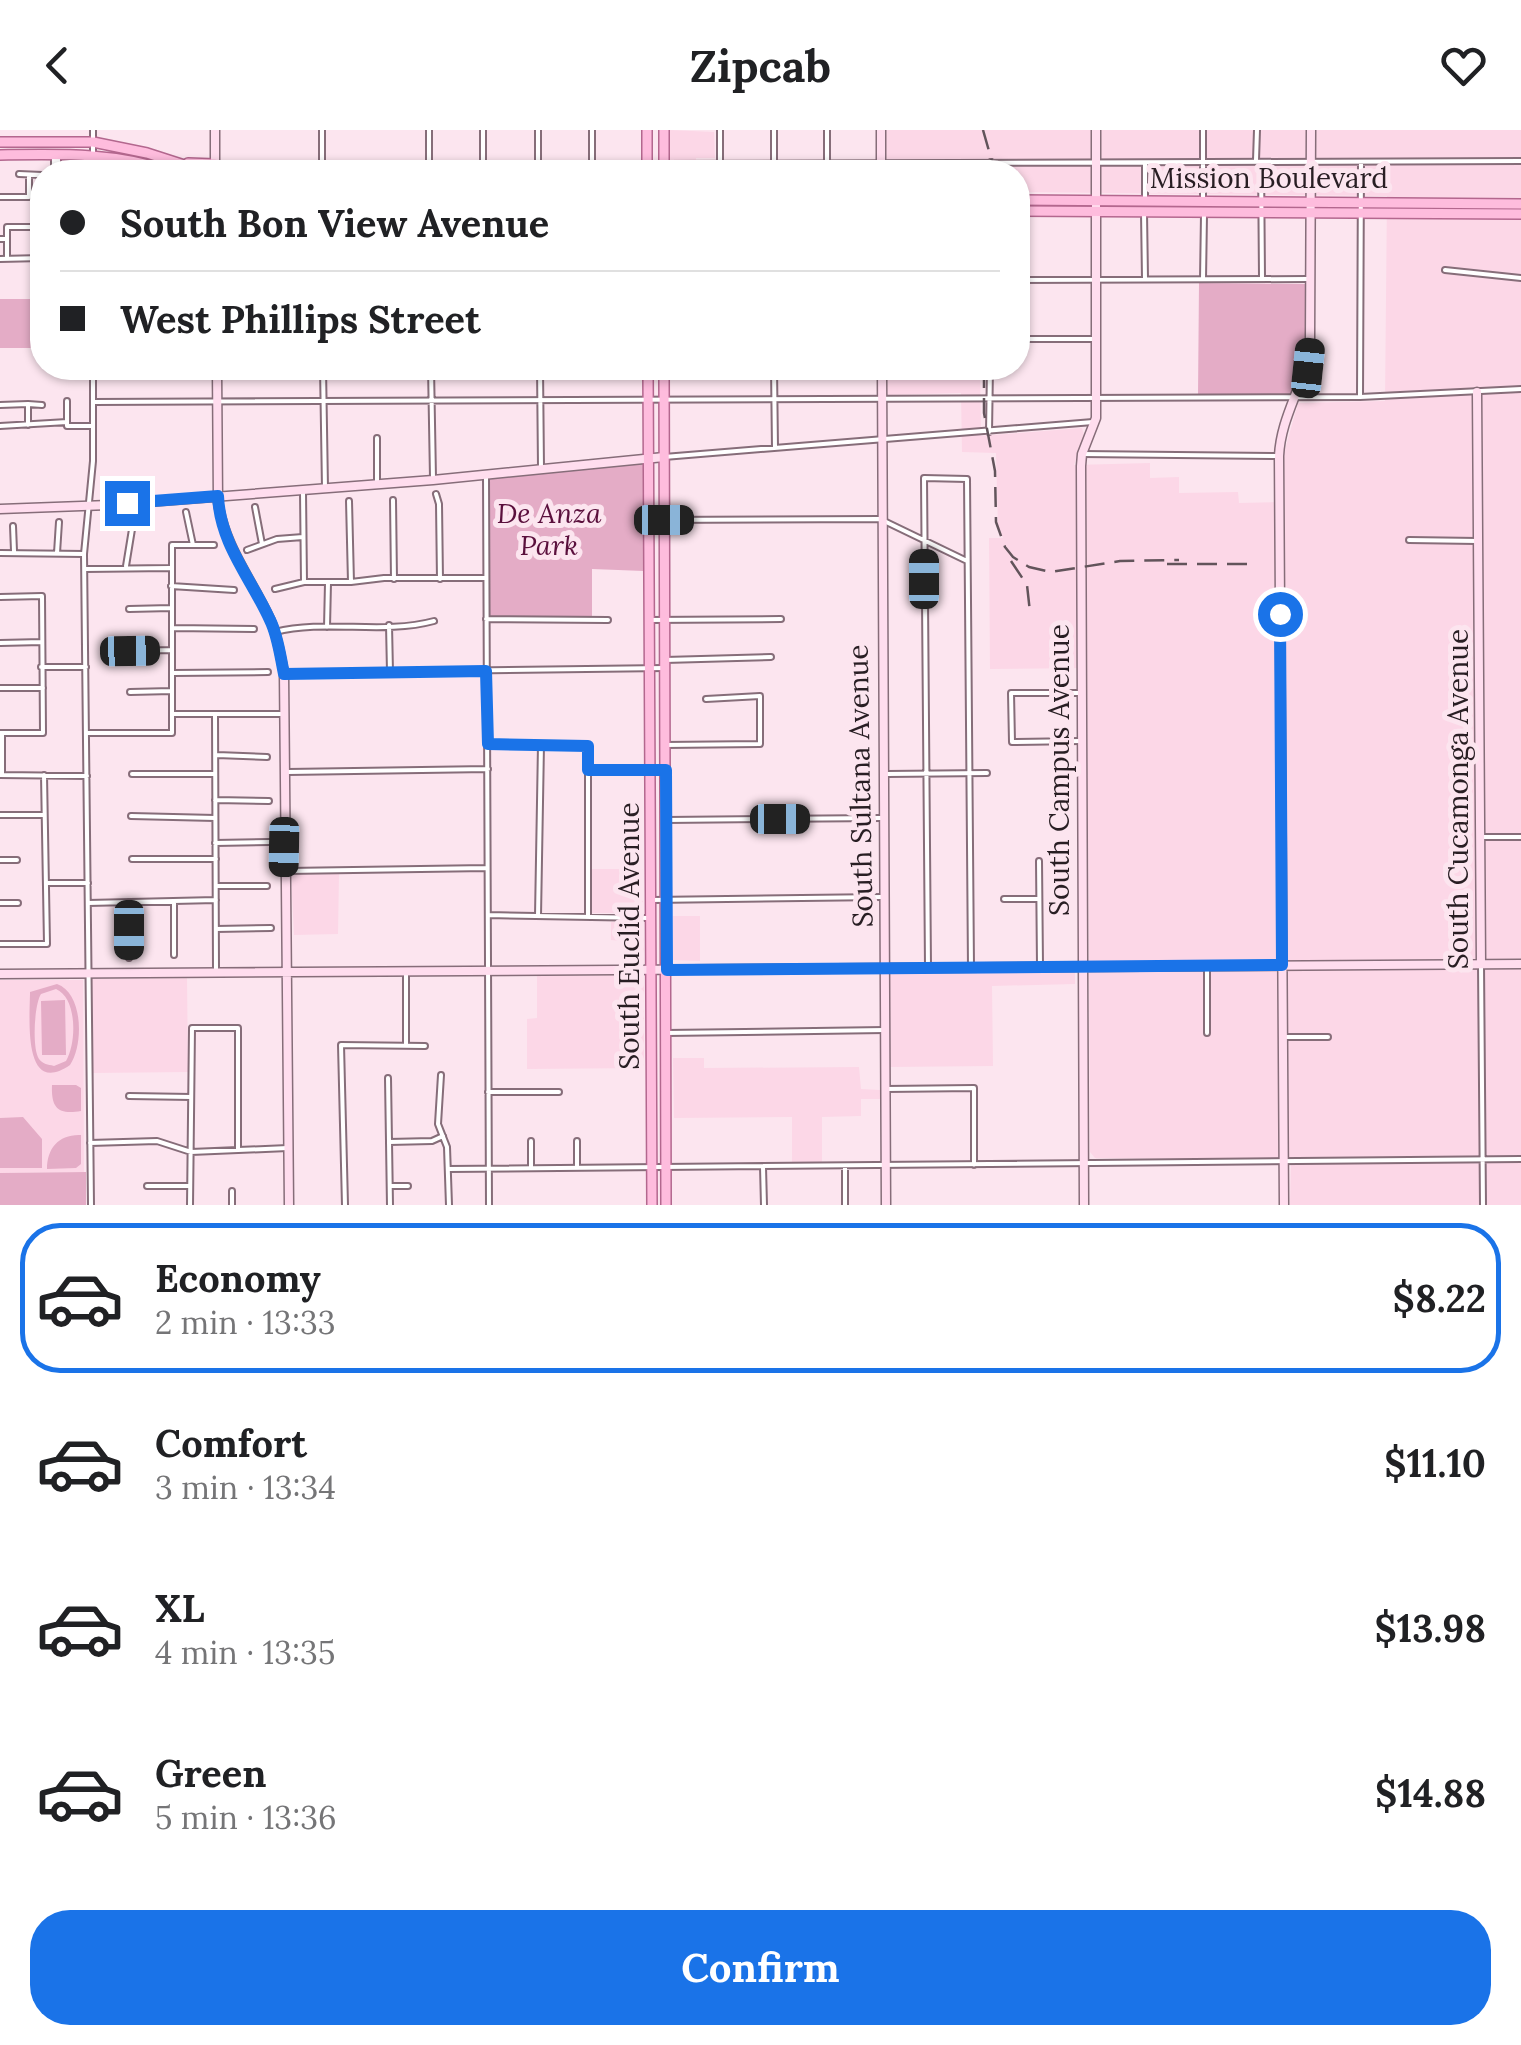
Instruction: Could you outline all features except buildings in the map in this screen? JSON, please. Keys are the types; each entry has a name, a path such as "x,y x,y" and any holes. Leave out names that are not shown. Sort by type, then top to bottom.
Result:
{"main road":[{"path":"647,130 647,160"},
{"path":"664,130 664,160"},
{"path":"0,142 93,142 170,160"},
{"path":"0,155 94,154 131,160"},
{"path":"1030,201 1095,206"},
{"name":"Mission Boulevard","path":"1310,206 1360,201 1521,204"},
{"path":"1030,210 1204,205 1521,214"},
{"name":"South Euclid Avenue","path":"651,380 664,457 667,970 666,1068 659,1168 652,1205"},
{"name":"South Euclid Avenue","path":"661,380 648,459 648,668 652,1067 659,1168 666,1205"},
{"path":"652,1067 666,1068"}],"street":[{"path":"93,130 94,160"},
{"path":"215,130 215,160"},
{"path":"322,130 322,160"},
{"path":"428,130 429,160"},
{"path":"483,130 483,160"},
{"path":"538,130 538,160"},
{"path":"592,130 592,160"},
{"path":"720,130 720,160"},
{"path":"774,130 774,160"},
{"path":"826,160 827,130"},
{"path":"881,130 881,160"},
{"path":"1096,130 1096,422 1082,454 1279,456"},
{"path":"1203,130 1203,279"},
{"path":"1256,130 1262,279"},
{"path":"1284,1205 1279,456 1280,436 1308,368 1311,130"},
{"path":"56,154 56,160"},
{"path":"1030,162 1521,161"},
{"path":"1360,162 1360,398"},
{"path":"1145,163 1145,279"},
{"path":"0,197 29,196 29,174 20,174"},
{"path":"30,227 7,227 3,258 30,258"},
{"path":"1446,270 1521,278"},
{"path":"1030,280 1310,279"},
{"path":"1030,339 1096,338"},
{"path":"91,1205 84,554 90,505 93,380"},
{"path":"217,380 221,522 231,550 275,632 284,674 289,1205"},
{"path":"324,380 325,488"},
{"path":"431,380 433,480"},
{"path":"540,380 542,469"},
{"path":"774,380 774,448"},
{"name":"South Sultana Avenue","path":"882,380 886,1205"},
{"path":"989,432 990,380"},
{"path":"94,402 1360,398 1521,389"},
{"name":"South Cucamonga Avenue","path":"1477,392 1482,1205"},
{"path":"67,401 67,426 93,426"},
{"path":"0,404 42,405"},
{"path":"28,404 28,425"},
{"path":"0,426 67,422"},
{"path":"0,510 433,480 1096,422"},
{"path":"377,438 377,484"},
{"name":"South Campus Avenue","path":"1082,454 1084,1205"},
{"path":"486,475 489,1205"},
{"path":"928,968 924,478 967,478 971,968"},
{"path":"302,489 304,582"},
{"path":"436,494 440,578"},
{"path":"393,500 394,580"},
{"path":"349,501 351,582"},
{"path":"255,507 262,544"},
{"path":"186,512 193,545"},
{"path":"126,567 134,517"},
{"path":"648,520 880,519 968,561"},
{"path":"57,553 59,522"},
{"path":"13,526 14,553"},
{"path":"247,550 303,536"},
{"path":"1409,540 1477,541"},
{"path":"87,733 172,732 172,545 214,545"},
{"path":"0,553 84,554"},
{"path":"84,569 170,568"},
{"path":"275,589 304,582 486,578"},
{"path":"328,583 328,627"},
{"path":"171,586 234,590"},
{"path":"0,597 42,596 42,733 1,733 1,775 86,776"},
{"path":"130,610 171,608"},
{"path":"486,619 608,620"},
{"path":"649,620 781,619"},
{"path":"275,632 296,627 434,621"},
{"path":"389,624 390,672"},
{"path":"173,628 254,630"},
{"path":"0,643 42,642"},
{"path":"130,651 172,650"},
{"path":"284,674 648,668 772,657"},
{"path":"42,667 86,667"},
{"path":"172,672 268,672"},
{"path":"0,688 42,688"},
{"path":"130,692 172,691"},
{"path":"1080,693 1011,694 1012,742 1081,742"},
{"path":"665,745 760,744 760,696 706,699"},
{"path":"172,714 284,714"},
{"path":"214,715 216,971"},
{"path":"488,744 588,746 588,917"},
{"path":"538,916 541,746"},
{"path":"215,755 267,756"},
{"path":"284,772 488,769"},
{"path":"588,770 666,770"},
{"path":"883,774 987,773"},
{"path":"132,774 215,774"},
{"path":"0,944 47,944 44,775"},
{"path":"215,800 269,801"},
{"path":"0,816 44,815"},
{"path":"131,816 215,818"},
{"path":"666,820 883,818"},
{"path":"1482,837 1521,836"},
{"path":"216,843 270,842"},
{"path":"132,859 216,859"},
{"path":"0,860 17,860"},
{"path":"1039,860 1040,967"},
{"path":"284,872 488,868"},
{"path":"45,883 88,883"},
{"path":"216,886 267,886"},
{"path":"652,900 884,897"},
{"path":"1004,899 1039,898"},
{"path":"88,903 216,900"},
{"path":"174,901 174,956"},
{"path":"129,902 129,958"},
{"path":"0,903 18,903"},
{"path":"488,915 652,918"},
{"path":"216,929 271,928"},
{"path":"0,974 1521,964"},
{"path":"1207,966 1207,1033"},
{"path":"406,972 406,1045"},
{"path":"190,1205 192,1028 238,1028 238,1150"},
{"path":"666,1032 885,1030"},
{"path":"1282,1036 1328,1037"},
{"path":"345,1205 341,1045 425,1046"},
{"path":"441,1075 438,1124 448,1147 449,1205"},
{"path":"388,1078 390,1205"},
{"path":"885,1090 974,1088 974,1166"},
{"path":"488,1092 559,1092"},
{"path":"129,1096 191,1097"},
{"path":"389,1142 432,1141 443,1136"},
{"path":"90,1142 157,1141 191,1152 288,1148"},
{"path":"577,1141 577,1167"},
{"path":"531,1142 532,1168"},
{"path":"448,1169 1521,1159"},
{"path":"764,1167 764,1205"},
{"path":"845,1168 845,1205"},
{"path":"147,1186 190,1186"},
{"path":"390,1186 408,1186"},
{"path":"232,1191 232,1205"}],"shaded area":[{"path":"670,130 714,132 715,158 670,160"},
{"path":"885,130 1521,130 1521,1205 1290,1205 1291,1160 1095,1158 1090,1152 1087,668 990,669 989,538 1003,538 998,527 996,453 962,452 961,393 887,395 887,380 980,380 981,436 1082,428 1084,435 1074,465 1150,463 1150,478 1179,477 1179,493 1238,492 1239,503 1284,502 1284,453 1298,403 1385,401 1387,196 1030,192 1030,160 886,160"},
{"path":"592,869 643,869 643,913 592,913"},
{"path":"339,874 338,934 294,935 291,875"},
{"path":"673,916 700,916 700,961 673,960"},
{"path":"611,922 643,922 644,964 622,964 621,941 611,940"},
{"path":"1075,972 1075,984 992,986 993,1066 890,1067 889,974"},
{"path":"644,975 644,1068 527,1069 527,1019 537,1018 537,976"},
{"path":"187,978 188,1072 93,1073 92,979"},
{"path":"0,980 83,980 84,1172 0,1173"},
{"path":"673,1058 704,1058 704,1068 859,1067 861,1089 880,1090 880,1099 861,1099 861,1116 822,1117 822,1163 792,1163 792,1117 674,1118"}],"green space":[{"path":"1199,283 1307,284 1304,362 1291,394 1198,395"},
{"path":"0,299 30,299 30,348 0,348"},
{"name":"De Anza Park","path":"645,463 644,571 592,569 592,618 489,617 489,477"},
{"path":"57,984 66,989 76,1008 79,1033 75,1056 70,1065 54,1072 44,1071 36,1063 32,1050 30,992","holes":["56,989 63,994 73,1021 72,1043 66,1061 54,1066 42,1062 37,1054 35,1017 41,994"]},
{"path":"65,1000 66,1055 42,1055 41,1001"},
{"path":"52,1085 81,1088 81,1111 61,1111 53,1099"},
{"path":"23,1117 42,1139 42,1168 0,1168 0,1118"},
{"path":"81,1135 81,1164 76,1168 47,1169 56,1144 66,1137"},
{"path":"86,1172 86,1205 0,1205 0,1173"}],"railway":[{"path":"983,130 992,160"},
{"path":"984,380 984,413 995,471 996,522 1013,557 1029,567 1051,572 1120,561 1179,560"},
{"path":"1011,561 1027,585 1030,612"},
{"path":"1167,564 1249,564"}],"route":[{"path":"127,503 218,496 221,522 231,550 275,632 284,674 486,671 488,744 588,746 588,770 666,770 667,970 1282,965 1280,614"}]}
